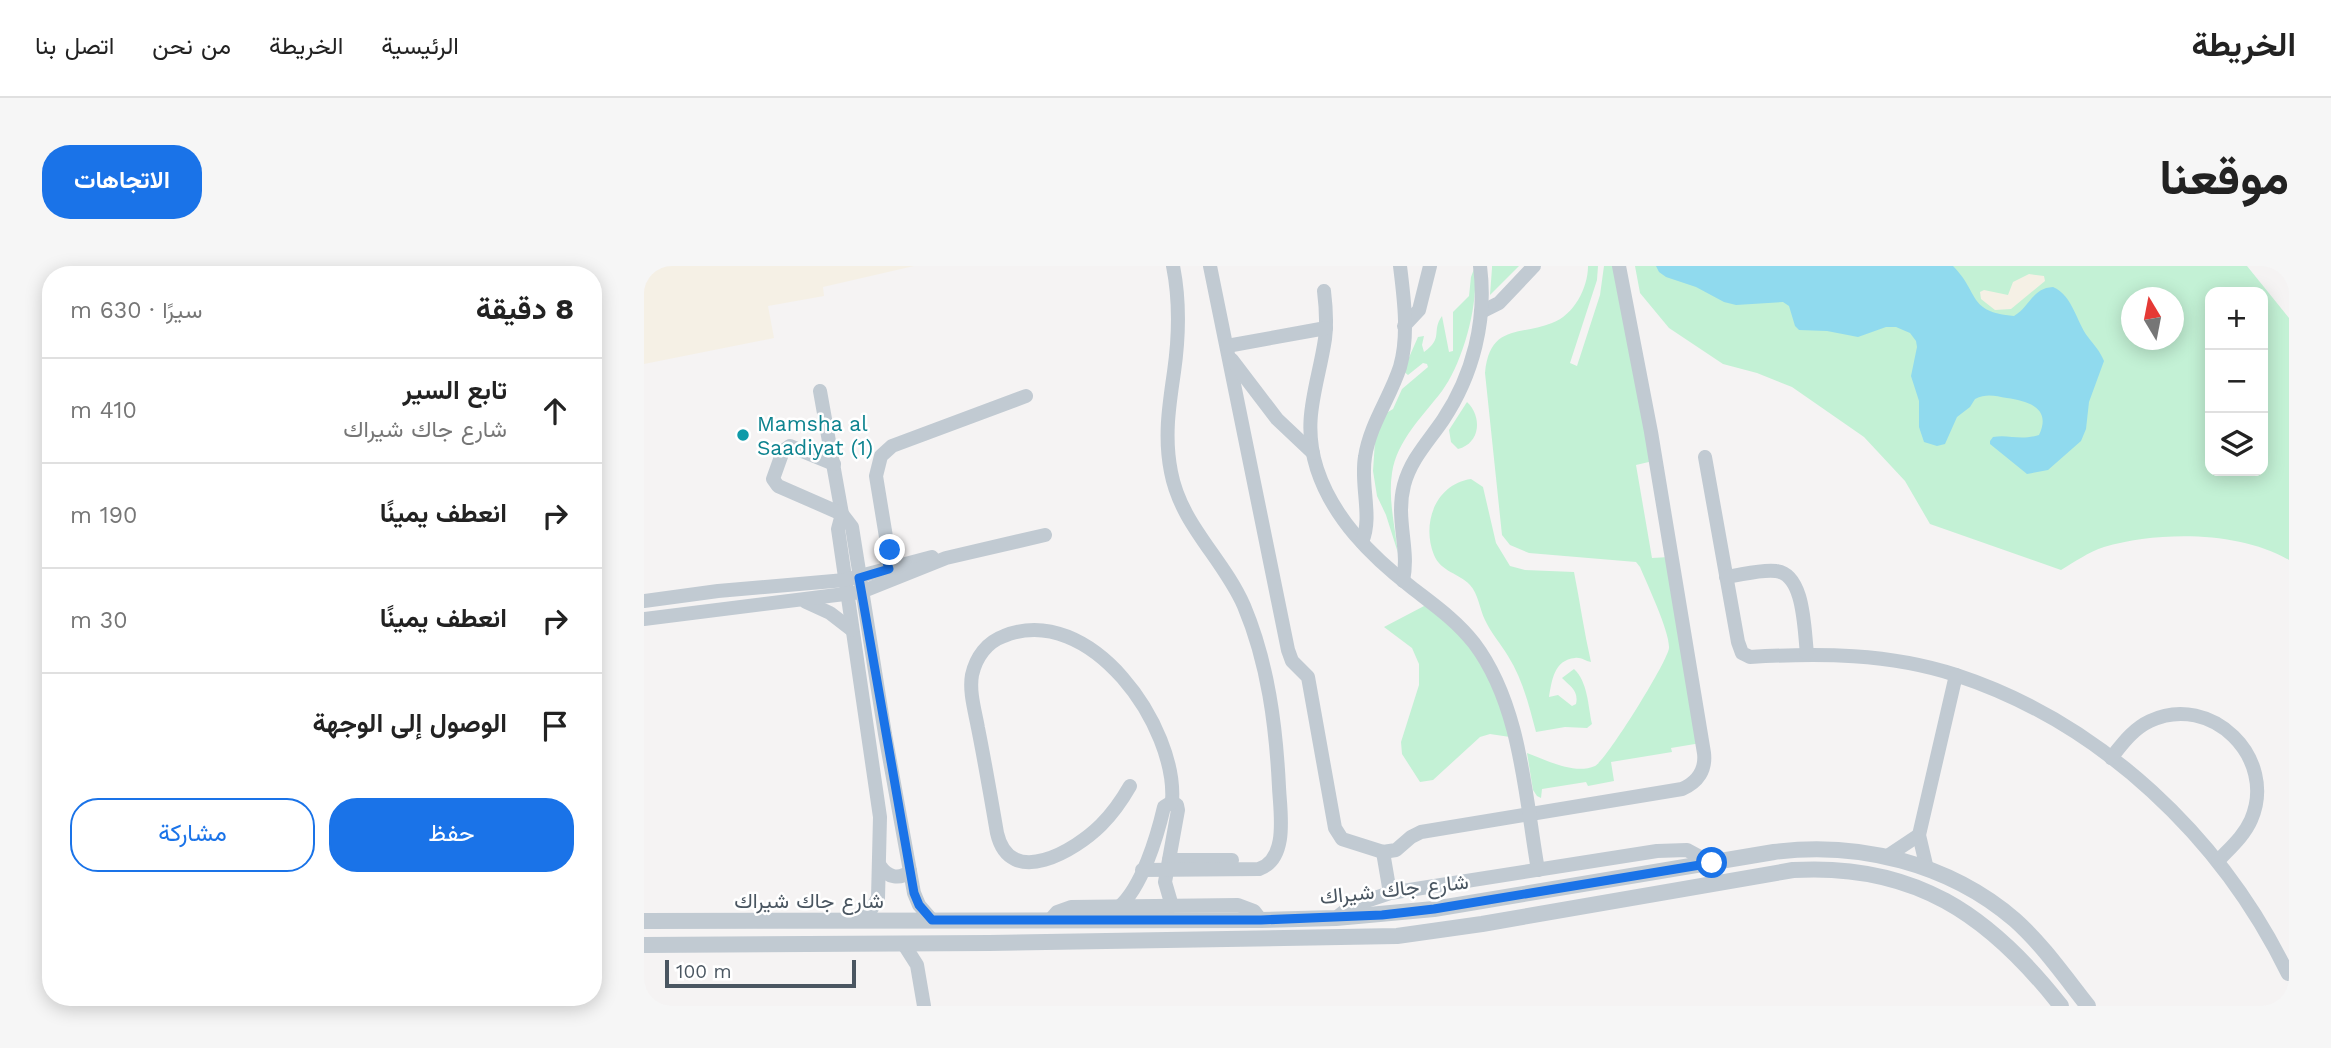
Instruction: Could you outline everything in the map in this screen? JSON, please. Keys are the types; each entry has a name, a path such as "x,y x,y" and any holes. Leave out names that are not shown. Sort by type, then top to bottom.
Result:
{"street":[{"path":"1142,870 1168,865 1251,861 1274,856 1280,831 1272,711 1249,620 1236,589 1196,533 1181,504 1168,458 1168,412 1178,311 1173,266"},
{"path":"1210,266 1289,656 1308,677 1335,828 1342,839 1382,852 1396,850 1410,837 1421,832 1682,789 1695,781 1703,768 1704,753 1651,432 1619,266"},
{"path":"1362,541 1367,520 1363,483 1365,456 1374,425 1399,368 1404,327 1401,266"},
{"path":"1404,327 1419,310 1430,266"},
{"path":"1403,581 1405,558 1400,509 1405,482 1415,459 1459,393 1473,356 1481,312 1480,266"},
{"path":"1481,312 1495,306 1534,266"},
{"path":"1324,291 1326,328 1310,413 1313,453 1329,497 1362,541 1403,581 1461,627 1494,675 1514,730 1538,870"},
{"path":"1227,350 1326,328"},
{"path":"1227,350 1272,412 1295,438 1313,453"},
{"path":"820,391 842,514"},
{"path":"894,573 885,556 887,543 876,477 878,463 886,450 1026,397"},
{"path":"834,464 790,446 783,451 772,479 778,486 842,514 852,527 852,630 879,800 878,898 864,920"},
{"path":"1705,457 1742,653 1750,657 1807,653 1857,656 1907,663 1955,675 2036,711 2112,758 2150,789 2185,824 2218,862 2257,915 2288,974"},
{"path":"644,619 801,600 946,558 1045,535"},
{"path":"887,543 896,555 909,563"},
{"path":"894,573 909,563 931,557 946,558"},
{"path":"1726,577 1772,571 1786,573 1791,577 1798,589 1807,653"},
{"path":"644,601 718,591 853,586"},
{"path":"853,586 914,893 919,905 932,920"},
{"path":"801,600 830,613 852,630"},
{"path":"1130,786 1102,825 1063,852 1042,861 1027,863 1006,853 997,833 971,692 975,665 989,645 1016,632 1049,631 1077,641 1104,660 1139,699 1158,732 1172,771 1172,802"},
{"path":"1927,869 1919,835 1955,675"},
{"path":"2112,758 2130,734 2163,716 2200,716 2232,733 2241,742 2252,762 2256,773 2257,796 2246,829 2218,862"},
{"path":"1171,906 1166,891 1178,814 1177,805 1172,802"},
{"path":"1119,906 1130,895 1142,870 1164,807 1172,802"},
{"path":"1886,857 1919,835"},
{"path":"1336,918 1351,906 1390,893 1674,849 1688,850 1712,863"},
{"name":"شارع جاك شيراك","path":"644,921 1336,918 1434,909 1797,849 1843,849 1886,857 1927,869 1967,887 2015,920 2040,946 2088,1006"},
{"path":"1382,852 1390,893"},
{"path":"880,866 883,872 894,877 911,871"},
{"name":"شارع جاك شيراك","path":"644,944 937,943 1397,936 1482,924 1793,870 1834,869 1900,881 1953,904 1989,928 2011,947 2061,1006"},
{"path":"1050,920 1057,912 1066,908 1244,906 1254,911 1261,920"},
{"path":"903,943 917,965 924,1006"},
{"path":"917,965 925,952 937,943"}],"green space":[{"path":"1519,266 1490,295 1492,268"},
{"path":"1588,266 1598,266 1597,280 1570,363 1577,366 1600,295 1604,266 1617,266 1653,461 1636,465 1652,558 1669,557 1701,743 1671,748 1672,752 1611,762 1614,781 1542,789 1541,798 1533,790 1527,753 1569,768 1595,766 1636,710 1669,648 1662,620 1636,562 1529,553 1510,545 1502,535 1485,373 1488,357 1493,346 1508,334 1552,323 1567,314 1582,292"},
{"path":"1635,266 2247,266 2264,287 2205,287 2205,476 2268,476 2268,292 2289,318 2289,560 2247,543 2174,536 2104,547 2061,570 1930,524 1905,481 1864,437 1792,387 1757,373 1723,364 1669,328 1640,293"},
{"path":"1474,269 1472,315 1456,366 1442,391 1405,439 1395,461 1391,493 1398,553 1377,496 1373,471 1375,441 1383,415 1393,409 1402,389 1428,367 1423,363 1408,375 1403,371 1418,337 1424,336 1424,352 1434,343 1442,316 1449,352 1453,351 1453,312 1469,296"},
{"path":"1467,402 1475,414 1477,428 1471,441 1458,449 1451,442 1449,430"},
{"path":"1471,479 1483,487 1496,543 1510,566 1525,570 1574,572 1591,662 1577,658 1562,663 1555,672 1549,697 1558,695 1572,706 1576,704 1575,692 1562,678 1574,669 1579,674 1587,695 1592,724 1587,728 1565,727 1536,732 1518,674 1487,625 1473,588 1441,565 1434,555 1429,530 1434,507 1449,488"},
{"path":"1426,605 1461,633 1488,669 1510,737 1490,734 1480,737 1433,780 1420,782 1402,754 1401,742 1419,685 1419,664 1412,648 1384,627"}],"sand":[{"path":"644,266 914,266 823,287 824,296 768,306 774,338 644,364"},
{"path":"2029,274 2044,276 2045,281 2011,309 1995,310 1981,299 1980,292 1984,290 2008,295 2013,282"}],"water":[{"path":"1656,266 1953,266 1981,306 1999,314 2014,316 2040,291 2053,287 2070,303 2104,361 2089,402 2086,429 2081,441 2048,470 2027,474 1990,444 1990,441 1993,437 2039,435 2042,426 2040,412 2023,401 1987,396 1975,399 1970,407 1957,417 1945,444 1937,446 1924,442 1919,427 1919,401 1911,376 1917,347 1910,333 1896,327 1886,327 1858,337 1827,331 1799,330 1795,326 1789,306 1783,302 1736,305 1724,302 1696,287 1666,277"}],"place":[{"name":"Mamsha al Saadiyat (1)","path":"743,435"}],"route":[{"path":"890,550 887,543 885,556 889,569 859,578 914,893 924,913 932,920 1261,920 1382,915 1434,909 1712,863"}]}
